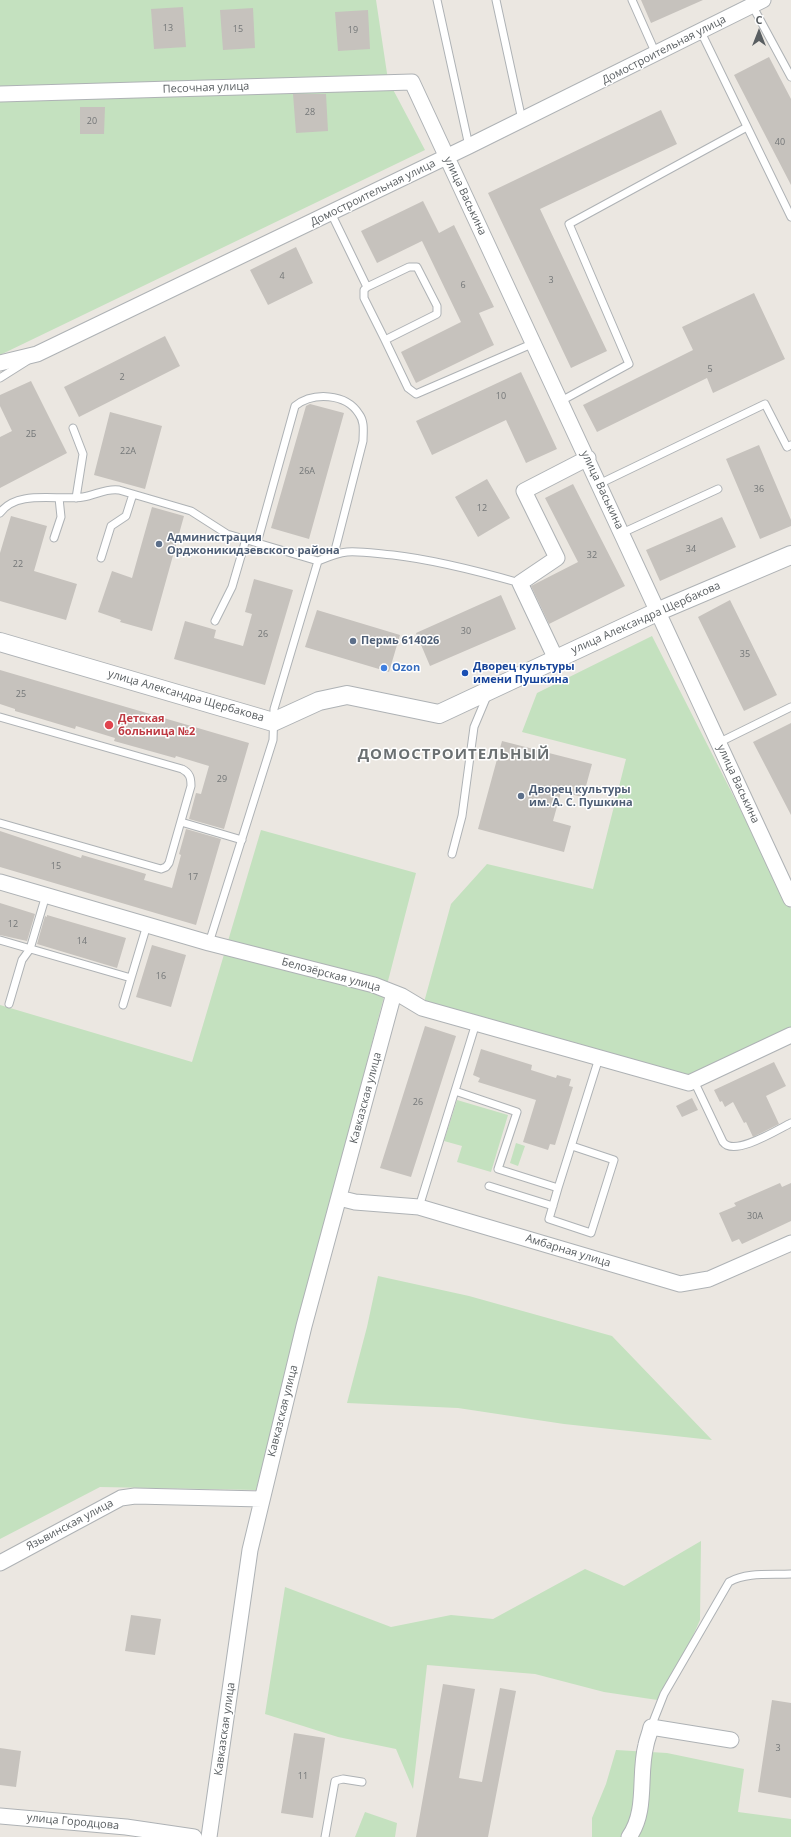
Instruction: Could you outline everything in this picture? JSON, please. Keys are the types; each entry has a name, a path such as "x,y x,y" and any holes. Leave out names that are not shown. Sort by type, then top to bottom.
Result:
{"street":[{"name":"Домостроительная улица","path":"0,363 37,354 447,157 758,3"},
{"name":"Песочная улица","path":"0,94 412,82"},
{"name":"улица Васькина","path":"412,82 588,458 718,743 791,898"},
{"path":"556,659 520,583 557,558 524,491 588,458"},
{"name":"улица Александра Щербакова","path":"0,642 273,722 319,701 347,695 439,714 659,611 790,558"},
{"name":"Белозёрская улица","path":"0,882 209,943 374,985 394,993 422,1008 689,1083 694,1081"},
{"name":"Кавказская улица","path":"210,1837 250,1550 304,1326 394,993"},
{"path":"694,1081 791,1035"},
{"name":"Амбарная улица","path":"339,1198 355,1202 419,1207 680,1284 709,1279 791,1243"},
{"name":"Язьвинская улица","path":"0,1563 121,1498 135,1496 262,1499"},
{"path":"629,1837 635,1828 640,1810 645,1746 652,1727 731,1740"},
{"name":"улица Городцова","path":"0,1816 126,1827 194,1837"}],"lane":[{"path":"437,0 469,146"},
{"path":"496,0 522,120"},
{"path":"632,0 656,54"},
{"path":"758,3 791,77"},
{"path":"701,32 791,217"},
{"path":"561,401 629,364 569,224 747,127"},
{"path":"331,213 367,287"},
{"path":"384,340 433,317 436,314 437,306 417,267 409,267 367,287 364,290 364,298 384,340 408,388 416,394 534,343"},
{"path":"0,378 37,354"},
{"path":"257,543 295,406 304,399 324,396 338,399 352,406 360,415 364,427 363,441 334,554"},
{"path":"599,484 765,404 787,447 791,445"},
{"path":"73,428 83,454 76,498"},
{"path":"0,513 4,506 16,500 76,498 91,495 111,488 191,511 227,534 318,560 334,554 347,552 367,552 419,558 464,567 520,583"},
{"path":"622,533 718,489"},
{"path":"101,558 111,526 126,516 133,494"},
{"path":"54,538 60,517 59,498"},
{"path":"215,621 232,587 246,539"},
{"path":"209,943 273,740 274,709 318,560"},
{"path":"452,854 462,816 474,727 490,690"},
{"path":"718,743 791,707"},
{"path":"0,717 188,772 191,779 191,786 169,863 166,867 161,869 0,823"},
{"path":"180,822 242,840"},
{"path":"9,1004 22,960 30,949 46,895"},
{"path":"123,1005 147,925"},
{"path":"0,940 131,978"},
{"path":"419,1207 476,1023"},
{"path":"572,1146 614,1160 591,1233 549,1219 599,1058"},
{"path":"694,1081 723,1142 727,1146 742,1147 791,1123"},
{"path":"455,1091 517,1112 498,1169 558,1188"},
{"path":"489,1186 554,1206"},
{"path":"652,1727 664,1694 729,1582 737,1578 747,1576 791,1574"},
{"path":"325,1837 335,1781 343,1779 362,1782"}],"green space":[{"path":"0,0 376,0 388,80 425,150 0,355"},
{"path":"652,636 791,909 791,1033 696,1079 423,1006 451,904 487,864 593,889 626,759 522,732 537,693"},
{"path":"261,830 416,873 256,1490 100,1487 0,1539 0,1005 192,1062"},
{"path":"457,1100 508,1115 491,1172 457,1162 462,1146 444,1141"},
{"path":"516,1143 525,1146 518,1166 510,1163"},
{"path":"378,1276 469,1296 612,1336 712,1440 564,1424 458,1408 347,1403 367,1327"},
{"path":"701,1541 700,1620 664,1701 604,1692 535,1674 427,1665 413,1789 396,1749 338,1737 265,1714 285,1587 391,1627 451,1615 493,1619 585,1569 624,1586"},
{"path":"616,1750 667,1753 744,1769 738,1812 791,1819 791,1837 592,1837 592,1818 606,1784"},
{"path":"365,1812 397,1823 395,1837 355,1837"}],"building":[{"path":"641,0 703,0 651,23"},
{"path":"183,7 186,47 154,49 151,9"},
{"path":"253,8 255,48 223,50 220,10"},
{"path":"368,10 370,49 338,51 335,12"},
{"path":"769,57 791,99 791,185 734,75"},
{"path":"293,94 326,94 328,131 296,133"},
{"path":"80,107 105,107 104,134 80,134"},
{"path":"661,110 677,144 540,209 607,351 571,368 488,193"},
{"path":"423,201 439,233 454,225 494,307 479,313 494,345 416,383 401,352 461,322 422,241 377,263 361,231"},
{"path":"296,247 313,283 268,305 250,270"},
{"path":"754,293 785,359 713,393 707,378 597,432 583,405 693,350 682,327"},
{"path":"165,336 180,366 79,417 64,387"},
{"path":"521,372 557,449 526,463 506,420 432,455 416,421"},
{"path":"31,381 67,453 0,488 0,437 12,431 0,406 0,395"},
{"path":"310,404 344,413 309,539 271,528 306,406"},
{"path":"110,412 162,426 145,489 94,475"},
{"path":"759,445 791,520 791,526 760,539 726,459"},
{"path":"487,479 510,518 478,537 455,497"},
{"path":"573,484 625,586 549,624 531,586 578,562 545,498"},
{"name":"Администрация Орджоникидзевского района","path":"152,507 184,516 152,631 120,622 121,620 98,612 112,571 132,578"},
{"path":"11,516 47,526 34,571 77,584 66,620 0,601 0,553"},
{"path":"722,517 736,547 660,581 646,550"},
{"path":"254,579 293,590 265,685 174,659 185,621 216,630 214,638 243,646 252,614 245,612"},
{"path":"501,595 516,629 430,666 416,633"},
{"path":"730,600 777,695 744,711 698,617"},
{"name":"Пермь 614026","path":"317,610 400,635 389,672 305,647"},
{"path":"0,670 249,743 224,829 189,819 196,793 201,794 209,766 176,756 175,758 114,741 115,738 76,726 75,729 15,711 15,709 0,704"},
{"path":"791,723 791,815 753,742"},
{"name":"Дворец культуры им. А. С. Пушкина","path":"502,741 592,764 583,797 561,792 553,821 571,826 564,852 478,829"},
{"path":"186,829 221,839 196,925 0,867 0,831 81,858 82,855 146,874 144,880 172,888"},
{"path":"0,903 35,914 27,941 0,935"},
{"path":"47,915 126,938 117,968 37,944 45,916 47,917"},
{"path":"152,945 186,955 171,1007 136,997"},
{"path":"425,1026 456,1036 411,1177 380,1168"},
{"path":"481,1049 532,1065 531,1070 556,1078 557,1075 571,1079 569,1086 573,1087 555,1145 550,1144 548,1150 523,1142 536,1100 478,1082 480,1078 473,1075"},
{"path":"774,1062 786,1086 766,1096 779,1124 753,1137 746,1122 744,1123 733,1102 725,1107 722,1101 720,1102 714,1090"},
{"path":"692,1098 698,1110 682,1117 676,1106"},
{"path":"780,1183 782,1187 791,1183 791,1221 742,1244 739,1239 732,1242 719,1213 736,1206 734,1203"},
{"path":"131,1615 161,1619 155,1655 125,1651"},
{"path":"443,1684 475,1689 459,1778 482,1782 500,1688 516,1691 488,1837 416,1837"},
{"path":"772,1700 791,1703 791,1798 758,1792"},
{"path":"294,1733 325,1738 313,1818 281,1813"},
{"path":"0,1748 21,1751 16,1787 0,1785"}],"place":[{"name":"Администрация Орджоникидзевского района","path":"159,544"},
{"name":"Пермь 614026","path":"353,641"},
{"name":"Ozon","path":"384,668"},
{"name":"Дворец культуры имени Пушкина","path":"465,673"},
{"name":"Детская больница №2","path":"109,725"},
{"name":"Дворец культуры им. А. С. Пушкина","path":"521,796"}],"district":[{"name":"ДОМОСТРОИТЕЛЬНЫЙ","path":"454,755"}]}
